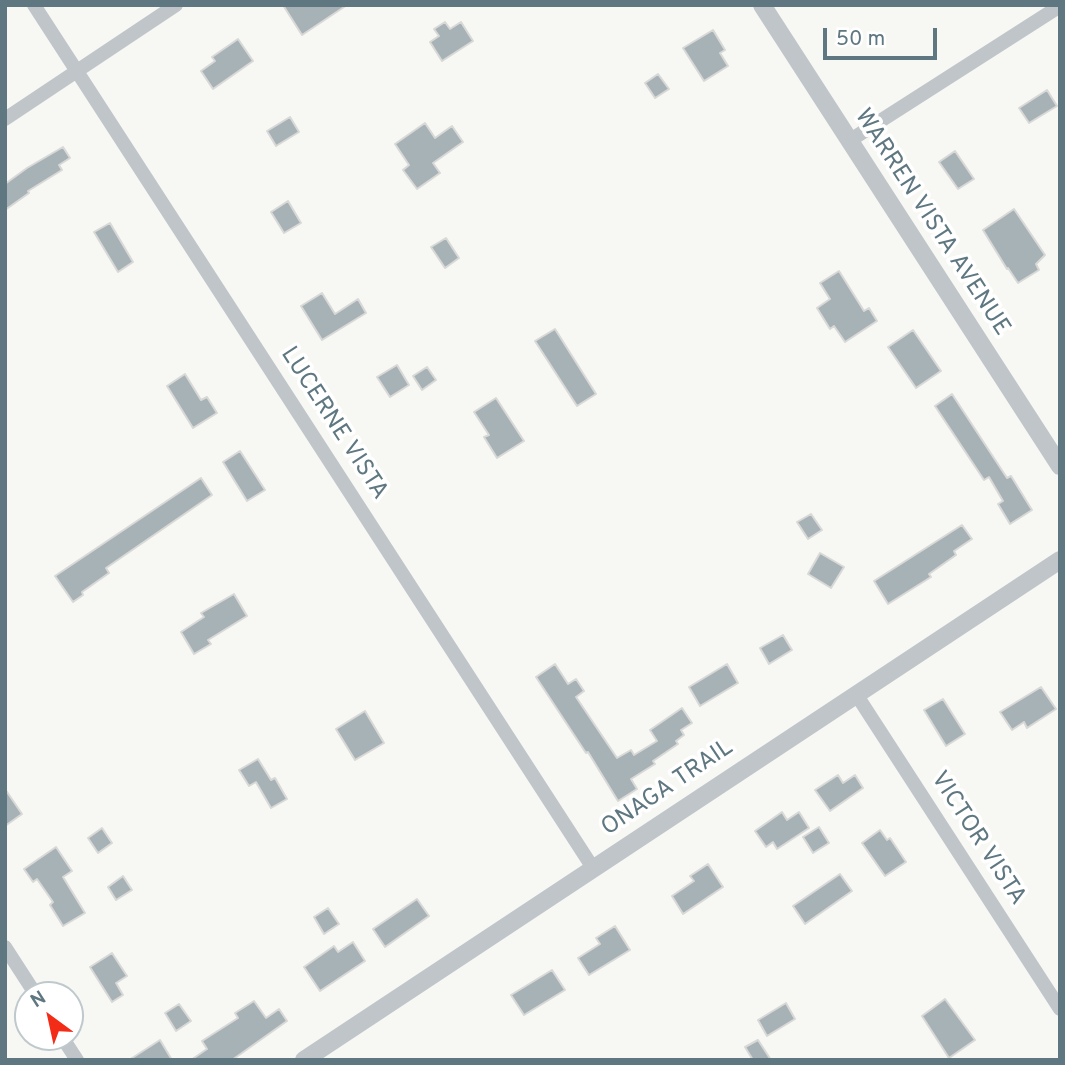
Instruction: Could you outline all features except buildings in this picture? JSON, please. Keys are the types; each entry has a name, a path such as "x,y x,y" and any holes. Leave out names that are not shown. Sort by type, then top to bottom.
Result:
{"street":[{"name":"LUCERNE VISTA","path":"34,5 593,868"},
{"path":"5,119 176,5"},
{"name":"WARREN VISTA AVENUE","path":"762,5 1060,466"},
{"path":"849,141 1060,6"},
{"name":"ONAGA TRAIL","path":"303,1060 1060,560"},
{"name":"VICTOR VISTA","path":"856,694 1060,1009"},
{"path":"5,947 27,981"}]}
